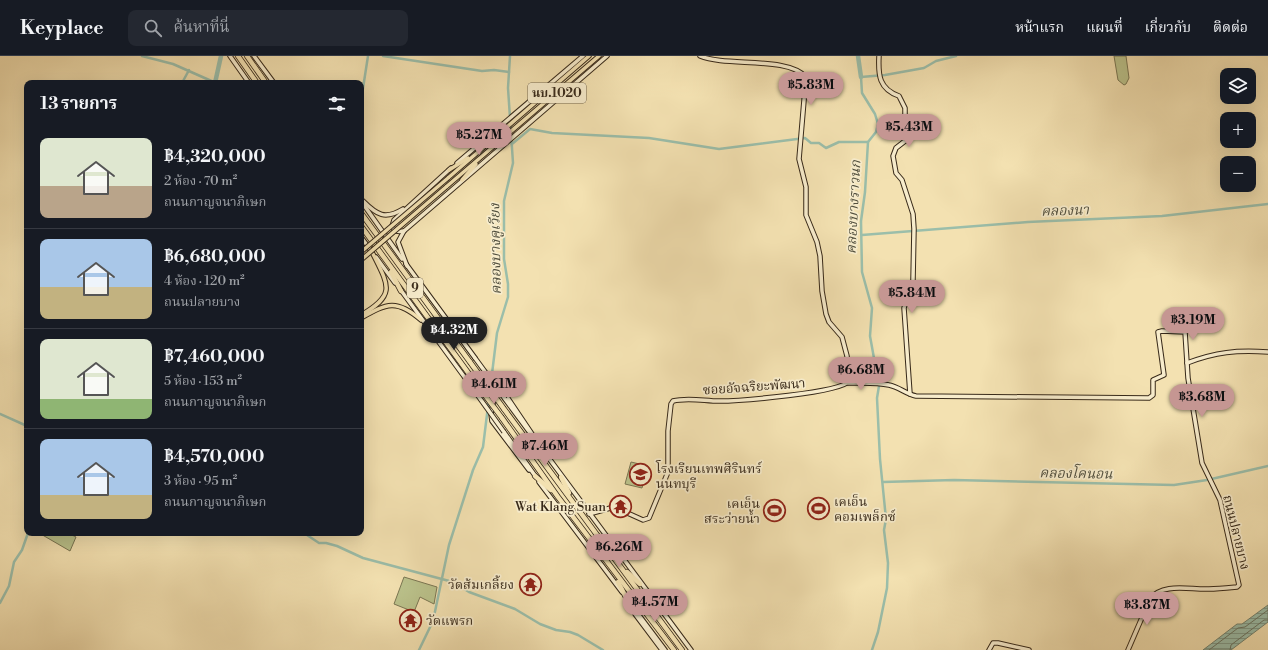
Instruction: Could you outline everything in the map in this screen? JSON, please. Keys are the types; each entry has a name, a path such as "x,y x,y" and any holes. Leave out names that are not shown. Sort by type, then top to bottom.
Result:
{"highway":[{"path":"238,56 255,80"},
{"path":"247,56 264,80"},
{"path":"252,56 255,66"},
{"name":"9","path":"364,217 682,650"},
{"name":"9","path":"364,230 558,497 674,650"},
{"path":"387,261 401,291"},
{"path":"535,475 558,497"},
{"path":"561,477 580,512"},
{"path":"617,562 640,584"},
{"path":"614,572 631,604"}],"main road":[{"name":"นบ.1020","path":"364,249 481,150 588,56"},
{"name":"นบ.1020","path":"364,257 599,56"},
{"path":"449,170 481,150"},
{"path":"462,180 485,154"},
{"path":"364,313 379,302 386,294 387,289 385,279 373,254"},
{"path":"364,316 382,307 397,304 404,306 421,320"}],"street":[{"path":"230,56 247,80"},
{"path":"252,56 272,80"},
{"name":"นบ.1020","path":"583,56 406,207 392,223 392,227 396,231 404,231 607,56"},
{"path":"700,56 719,61 765,62 798,71 806,77 799,160 806,186 806,215 817,242 820,256 822,291 826,314 829,322 842,337 846,346 850,375 848,383"},
{"path":"879,56 880,77 887,90 899,96 906,108 905,141 896,148 893,164 896,173 902,180 913,213 913,280 904,308 910,394"},
{"name":"นบ.1020","path":"364,203 374,212 390,216 406,207"},
{"path":"364,204 407,266 561,477 640,584 692,650"},
{"path":"404,231 398,242 407,266"},
{"path":"364,241 665,650"},
{"name":"ถนนปลายบาง","path":"848,383 890,385 910,394 1138,399 1151,397 1153,395 1153,380 1164,375 1157,334 1159,331 1185,332 1187,363 1200,452 1207,477 1220,500 1239,585 1208,590 1176,588 1155,593 1150,599 1128,650"},
{"path":"1187,363 1229,351 1268,352"},
{"path":"533,437 530,429 497,382 491,414 492,421 526,468 535,475"},
{"name":"ซอยอัจฉริยะพัฒนา","path":"589,514 614,507 643,520 649,518 668,472 669,423 671,404 673,401 720,401 759,398 833,390 848,383"},
{"path":"631,604 639,619 662,650"},
{"path":"989,650 993,644 998,643 1029,650"}],"green space":[{"path":"1114,56 1126,56 1129,78 1124,85 1118,80"},
{"path":"631,462 648,466 642,488 625,484"},
{"path":"44,536 76,537 70,551"},
{"path":"404,577 437,587 434,604 420,597 414,612 394,604"}],"water":[{"name":"เคเอ็น สระว่ายน้ำ","path":"773,506 777,506 779,510 777,514 773,514 771,512 771,508"},
{"path":"1268,605 1268,622 1231,650 1203,650 1237,624 1242,624"}],"waterway":[{"path":"142,56 173,64 209,80"},
{"path":"216,80 221,56"},
{"path":"364,82 368,56"},
{"path":"383,56 482,71 494,70 509,72"},
{"name":"คลองบางคูเวียง","path":"419,650 433,621 449,545 473,470 483,447 497,333 508,297 508,284 504,259 504,201 513,163 508,88 510,56"},
{"name":"คลองบางราวนก","path":"858,56 861,77"},
{"name":"คลองบางราวนก","path":"872,650 878,632 887,588 888,563 884,530 886,519 880,459 877,398 879,386 870,336 872,308 862,272 861,221 865,192 868,142 876,132 878,124 875,114 862,93 861,77 885,75 924,68 936,61 956,56"},
{"path":"184,80 189,70"},
{"path":"512,144 530,129 552,133 649,138 719,149 805,138 811,143 819,143 826,148 839,142 868,142"},
{"name":"คลองนา","path":"862,235 1028,222 1162,216 1268,204"},
{"path":"0,414 24,425"},
{"name":"คลองโคนอน","path":"883,482 954,480 1174,485 1207,480 1268,466"},
{"path":"0,603 9,586 14,562 22,550 27,536"},
{"path":"308,536 319,543 337,546 363,558 453,582 469,592 515,609 540,624 556,630 578,635 603,650"}],"place":[{"name":"โรงเรียนเทพศิรินทร์ นนทบุรี","path":"640,475"},
{"name":"Wat Klang Suan","path":"621,506"},
{"name":"เคเอ็น คอมเพล็กซ์","path":"818,508"},
{"name":"เคเอ็น สระว่ายน้ำ","path":"775,510"},
{"name":"วัดส้มเกลี้ยง","path":"530,584"},
{"name":"วัดแพรก","path":"411,620"}]}
